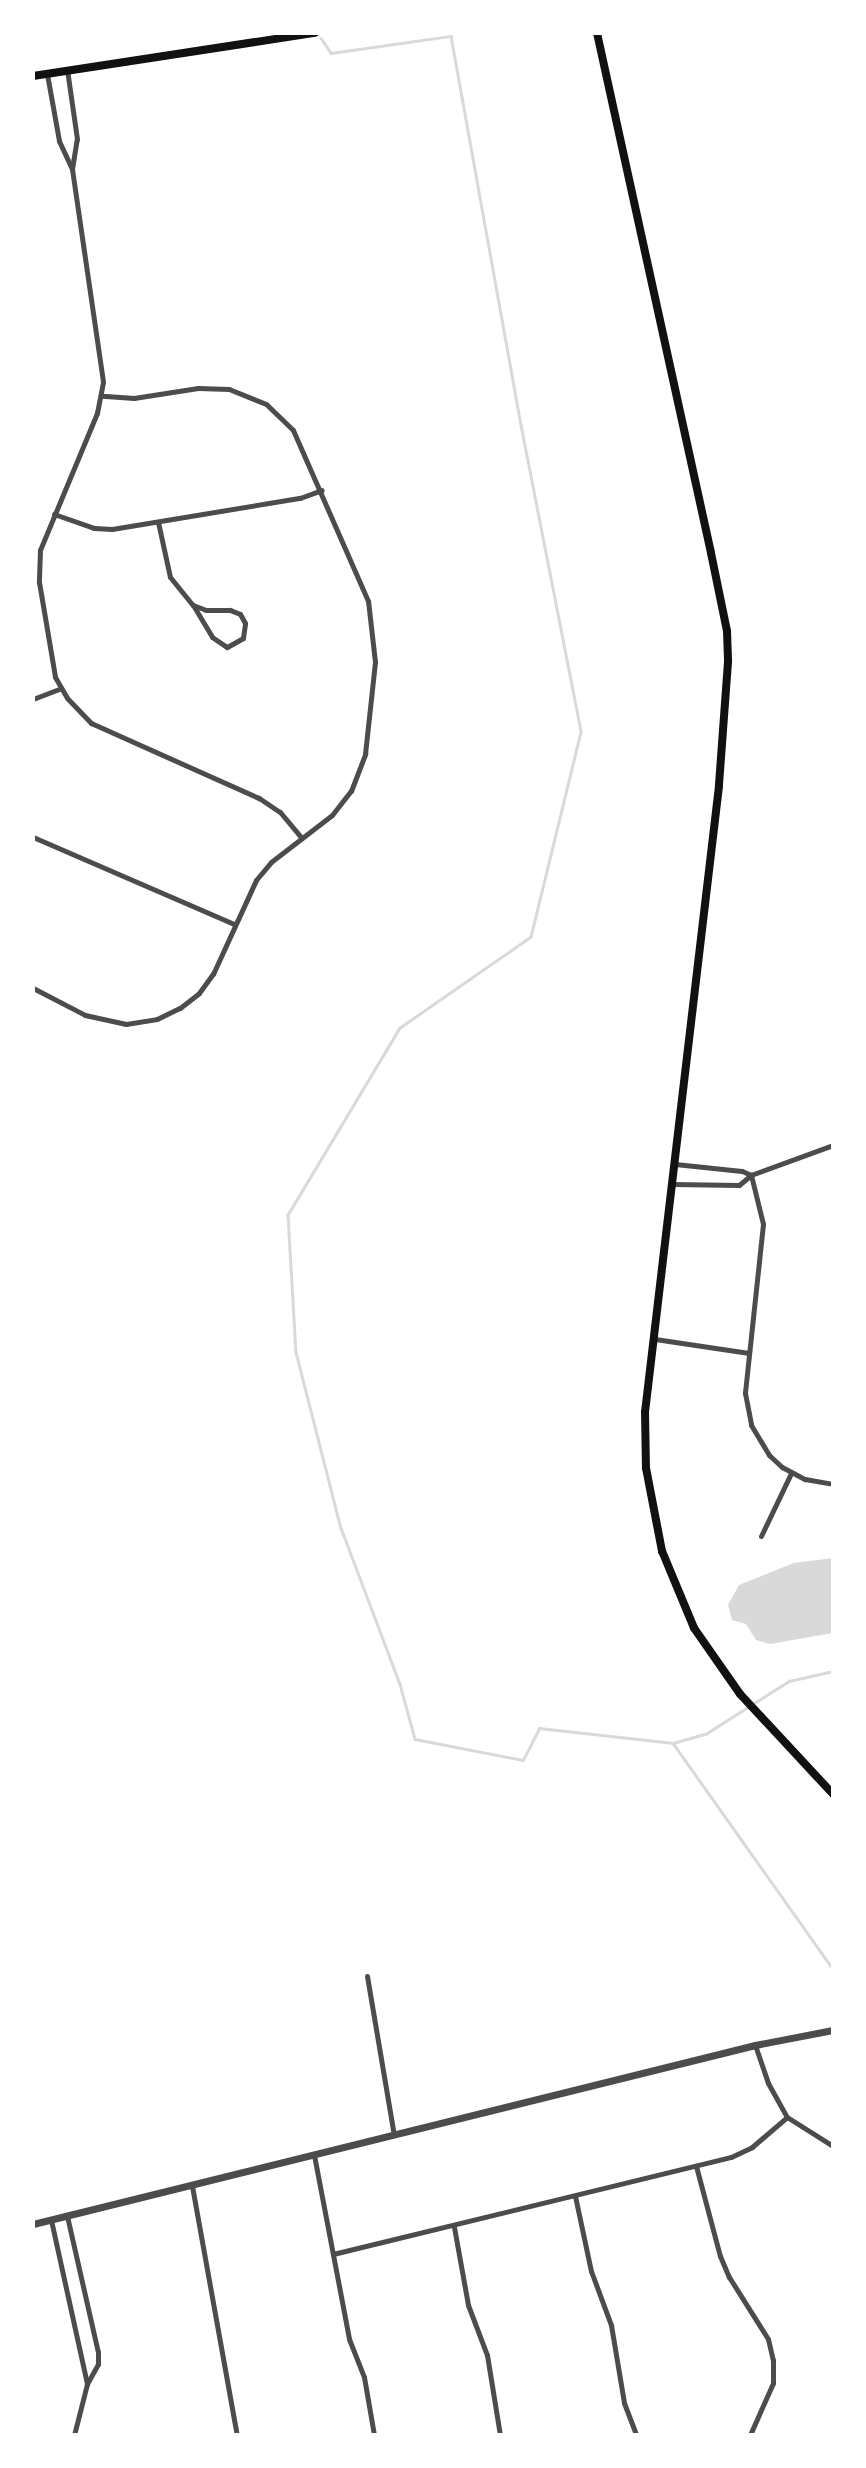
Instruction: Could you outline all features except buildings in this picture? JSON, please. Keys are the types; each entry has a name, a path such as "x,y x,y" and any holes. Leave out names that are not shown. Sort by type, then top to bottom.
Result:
{"main road":[{"path":"33,76 315,33"},
{"path":"597,33 727,631 728,691 723,746 655,1339 645,1439 646,1468 658,1535 687,1614 720,1670 833,1794"}],"street":[{"path":"66,70 77,139 72,169"},
{"path":"47,74 58,141 72,169 103,365 102,397 54,514 35,569 52,666 61,688 80,714 102,730 259,798 280,811 302,838"},
{"path":"33,988 100,1020 125,1024 157,1019 180,1008 206,984 221,960 234,924 256,880 271,862 332,814 351,791 361,771 374,662 373,633 365,592 293,430 277,412 248,394 212,387 134,398 102,397"},
{"path":"54,514 94,528 158,522 300,498 322,491"},
{"path":"158,522 170,577 193,606 212,638 221,646 231,647 243,638 245,623 240,614 193,606"},
{"path":"33,699 61,688"},
{"path":"33,837 234,924"},
{"path":"672,1185 731,1186 745,1181 751,1175 833,1145"},
{"path":"675,1164 742,1171 751,1175"},
{"path":"751,1175 763,1224 745,1393 751,1425 769,1455 791,1473 821,1484 833,1484"},
{"path":"655,1339 749,1353"},
{"path":"761,1536 791,1473"},
{"path":"367,1976 394,2135"},
{"path":"33,2224 755,2045 833,2030"},
{"path":"755,2045 768,2083 787,2116 833,2146"},
{"path":"333,2254 454,2227 741,2153 787,2116"},
{"path":"314,2155 349,2339 364,2377 374,2435"},
{"path":"696,2166 720,2256 729,2277 768,2339 773,2360 773,2383 750,2435"},
{"path":"192,2186 237,2435"},
{"path":"575,2196 591,2271 611,2325 624,2403 636,2435"},
{"path":"67,2216 99,2352 98,2364 88,2384 74,2435"},
{"path":"51,2220 88,2384"},
{"path":"454,2227 468,2305 487,2355 500,2435"}],"shaded area":[{"path":"833,1558 833,1633 770,1644 756,1640 746,1624 732,1620 728,1605 739,1585 794,1563"}],"waterway":[{"path":"321,38 331,53 451,36 521,425 581,732 531,937 400,1028 288,1215 296,1352 341,1528 400,1684 415,1739 523,1760 539,1728 673,1743 707,1733 789,1681 833,1671"},
{"path":"673,1743 833,1969"}]}
